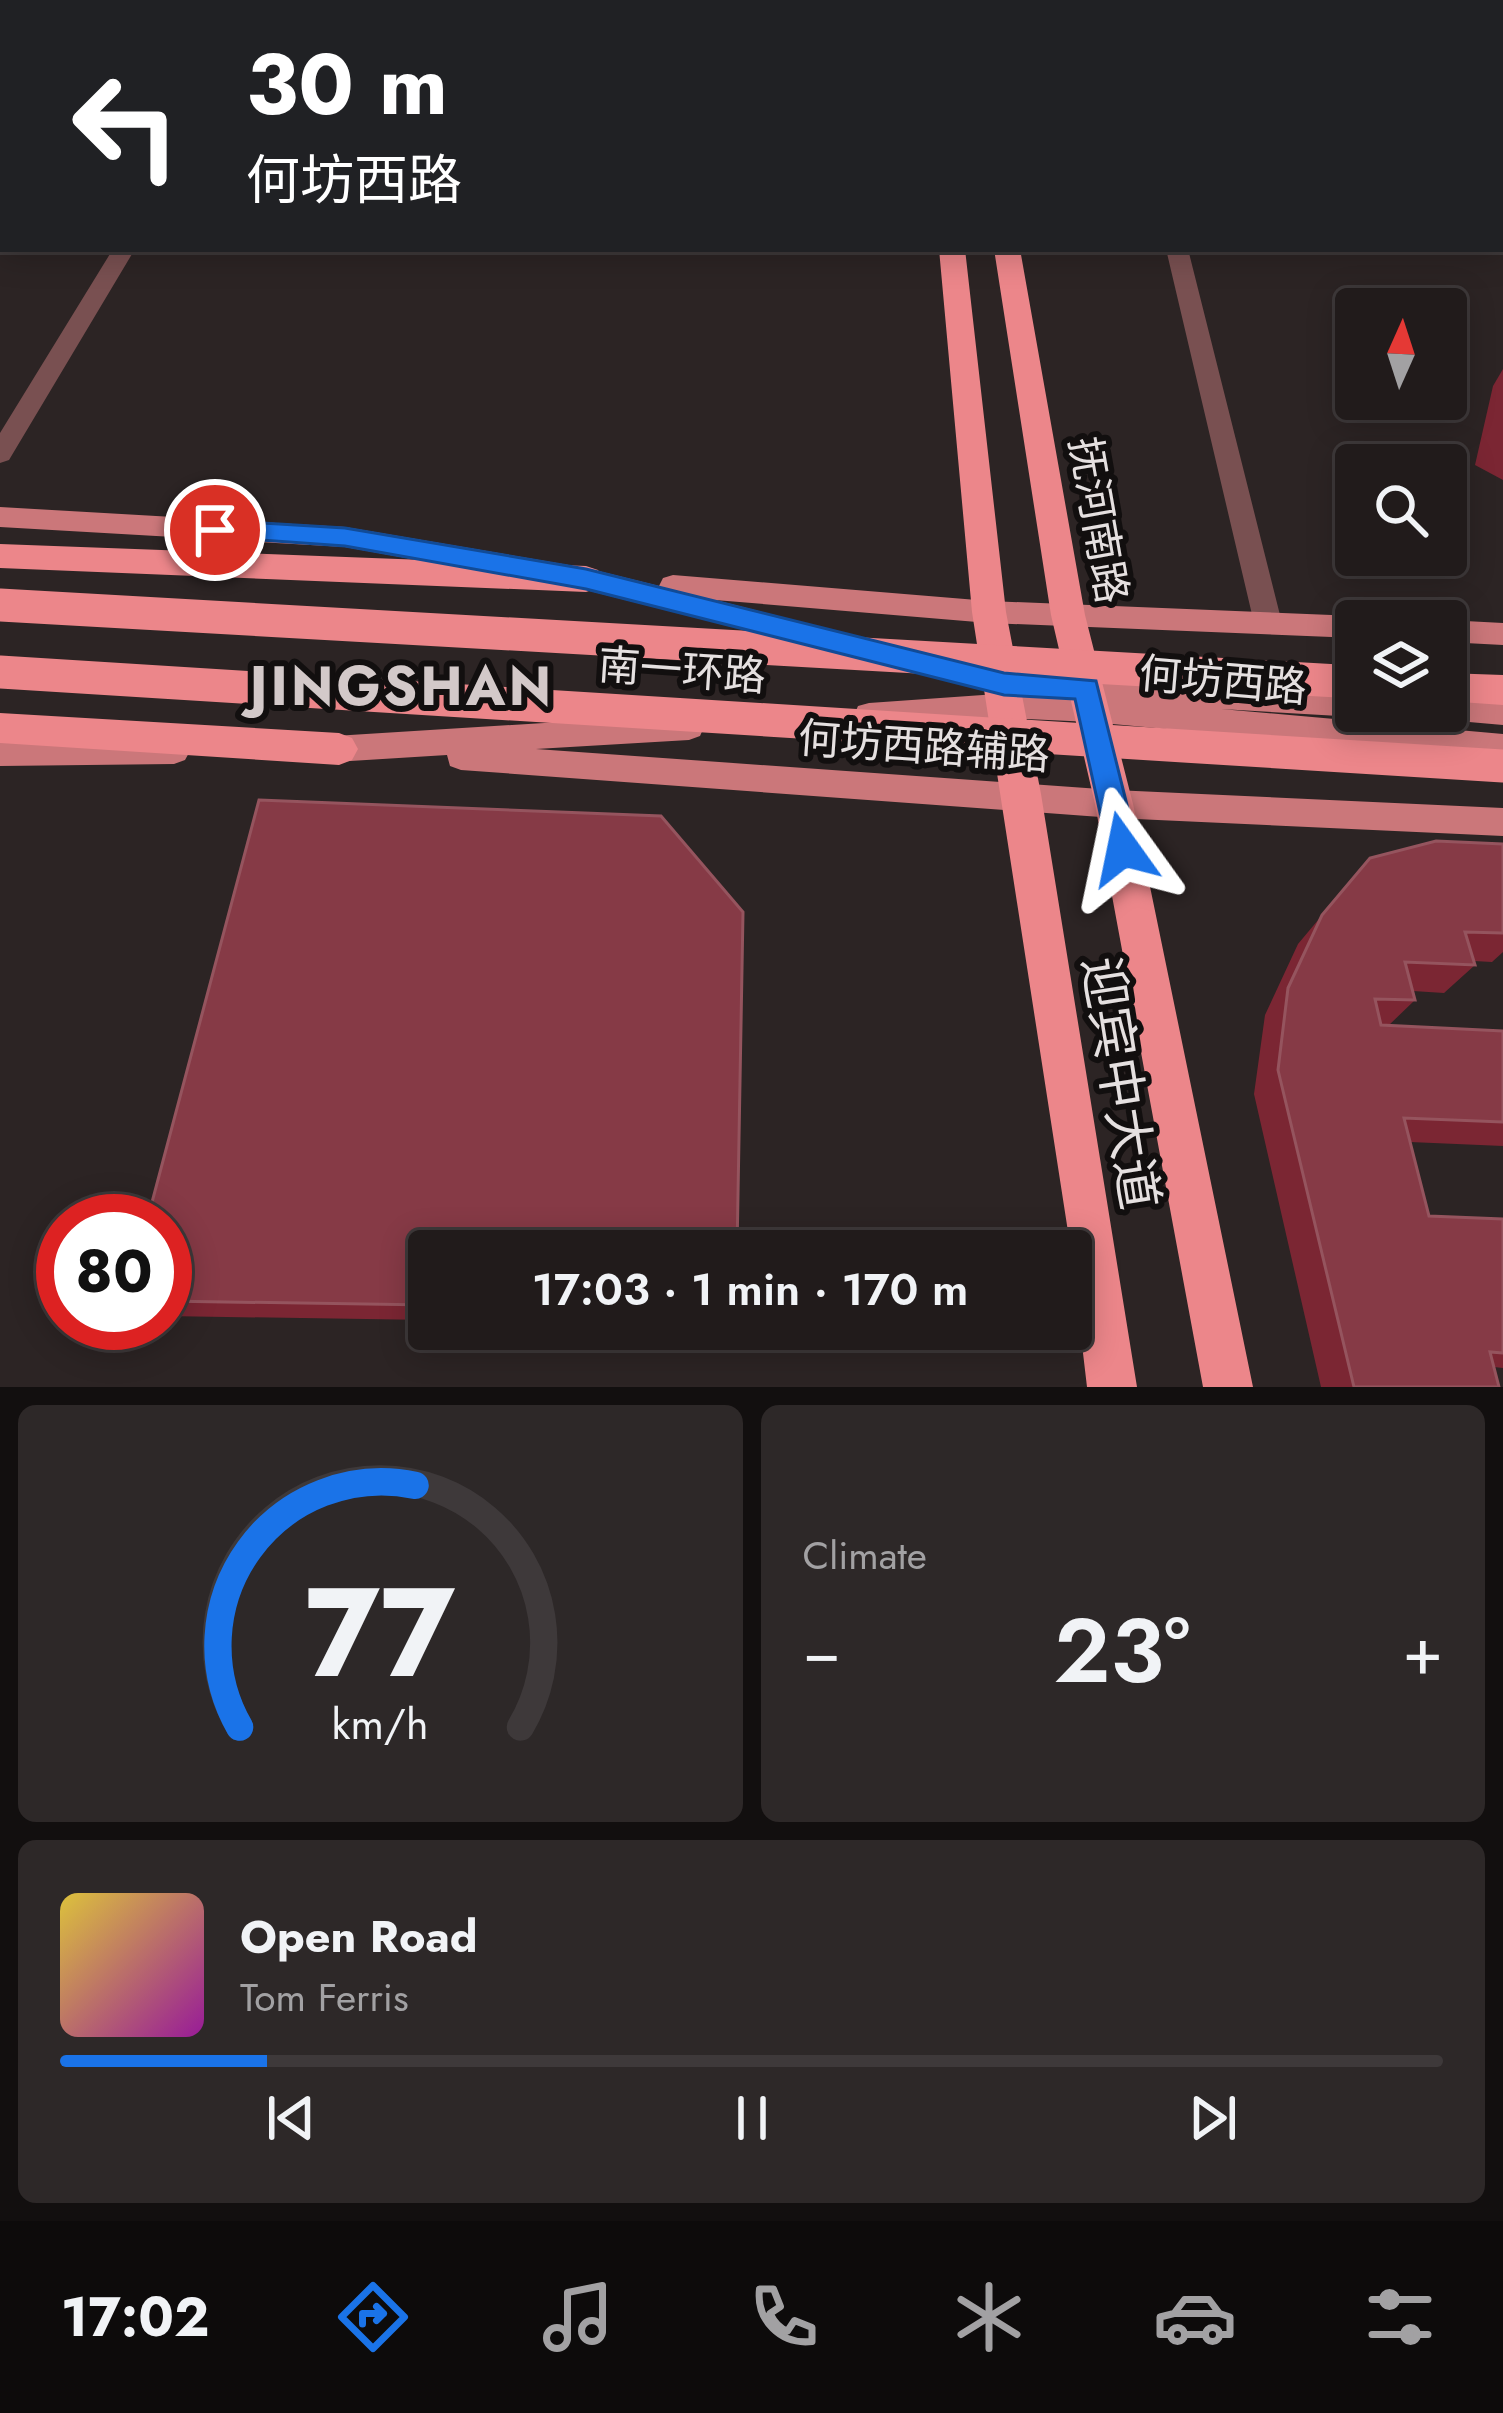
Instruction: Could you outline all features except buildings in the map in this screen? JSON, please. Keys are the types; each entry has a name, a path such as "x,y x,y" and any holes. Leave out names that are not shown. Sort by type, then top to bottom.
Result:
{"highway":[{"path":"952,252 989,612 1022,794"},
{"name":"抚河南路","path":"1008,252 1068,615 1114,804"},
{"path":"0,556 586,579"},
{"name":"南一环路","path":"0,605 1335,681"},
{"name":"南一环路","path":"0,672 1503,766"},
{"path":"1467,688 1503,690"},
{"path":"0,728 339,749"},
{"name":"迎宾中大道","path":"1022,794 1112,1387"},
{"name":"迎宾中大道","path":"1114,804 1228,1387"}],"main road":[{"name":"何坊西路","path":"0,517 345,537 586,579 1006,695"},
{"path":"586,579 989,612 1335,626"},
{"path":"1467,633 1503,634"},
{"name":"何坊西路","path":"0,753 339,749 1006,695 1335,704"},
{"name":"何坊西路","path":"1089,699 1503,747"},
{"path":"1467,711 1503,713"},
{"name":"何坊西路辅路","path":"339,749 1114,804 1497,820"}],"street":[{"path":"0,454 122,252"},
{"path":"1179,252 1268,623"}],"district":[{"name":"JINGSHAN","path":"402,686"}],"route":[{"path":"215,530 345,537 586,579 1004,684 1087,689 1123,849"}]}
